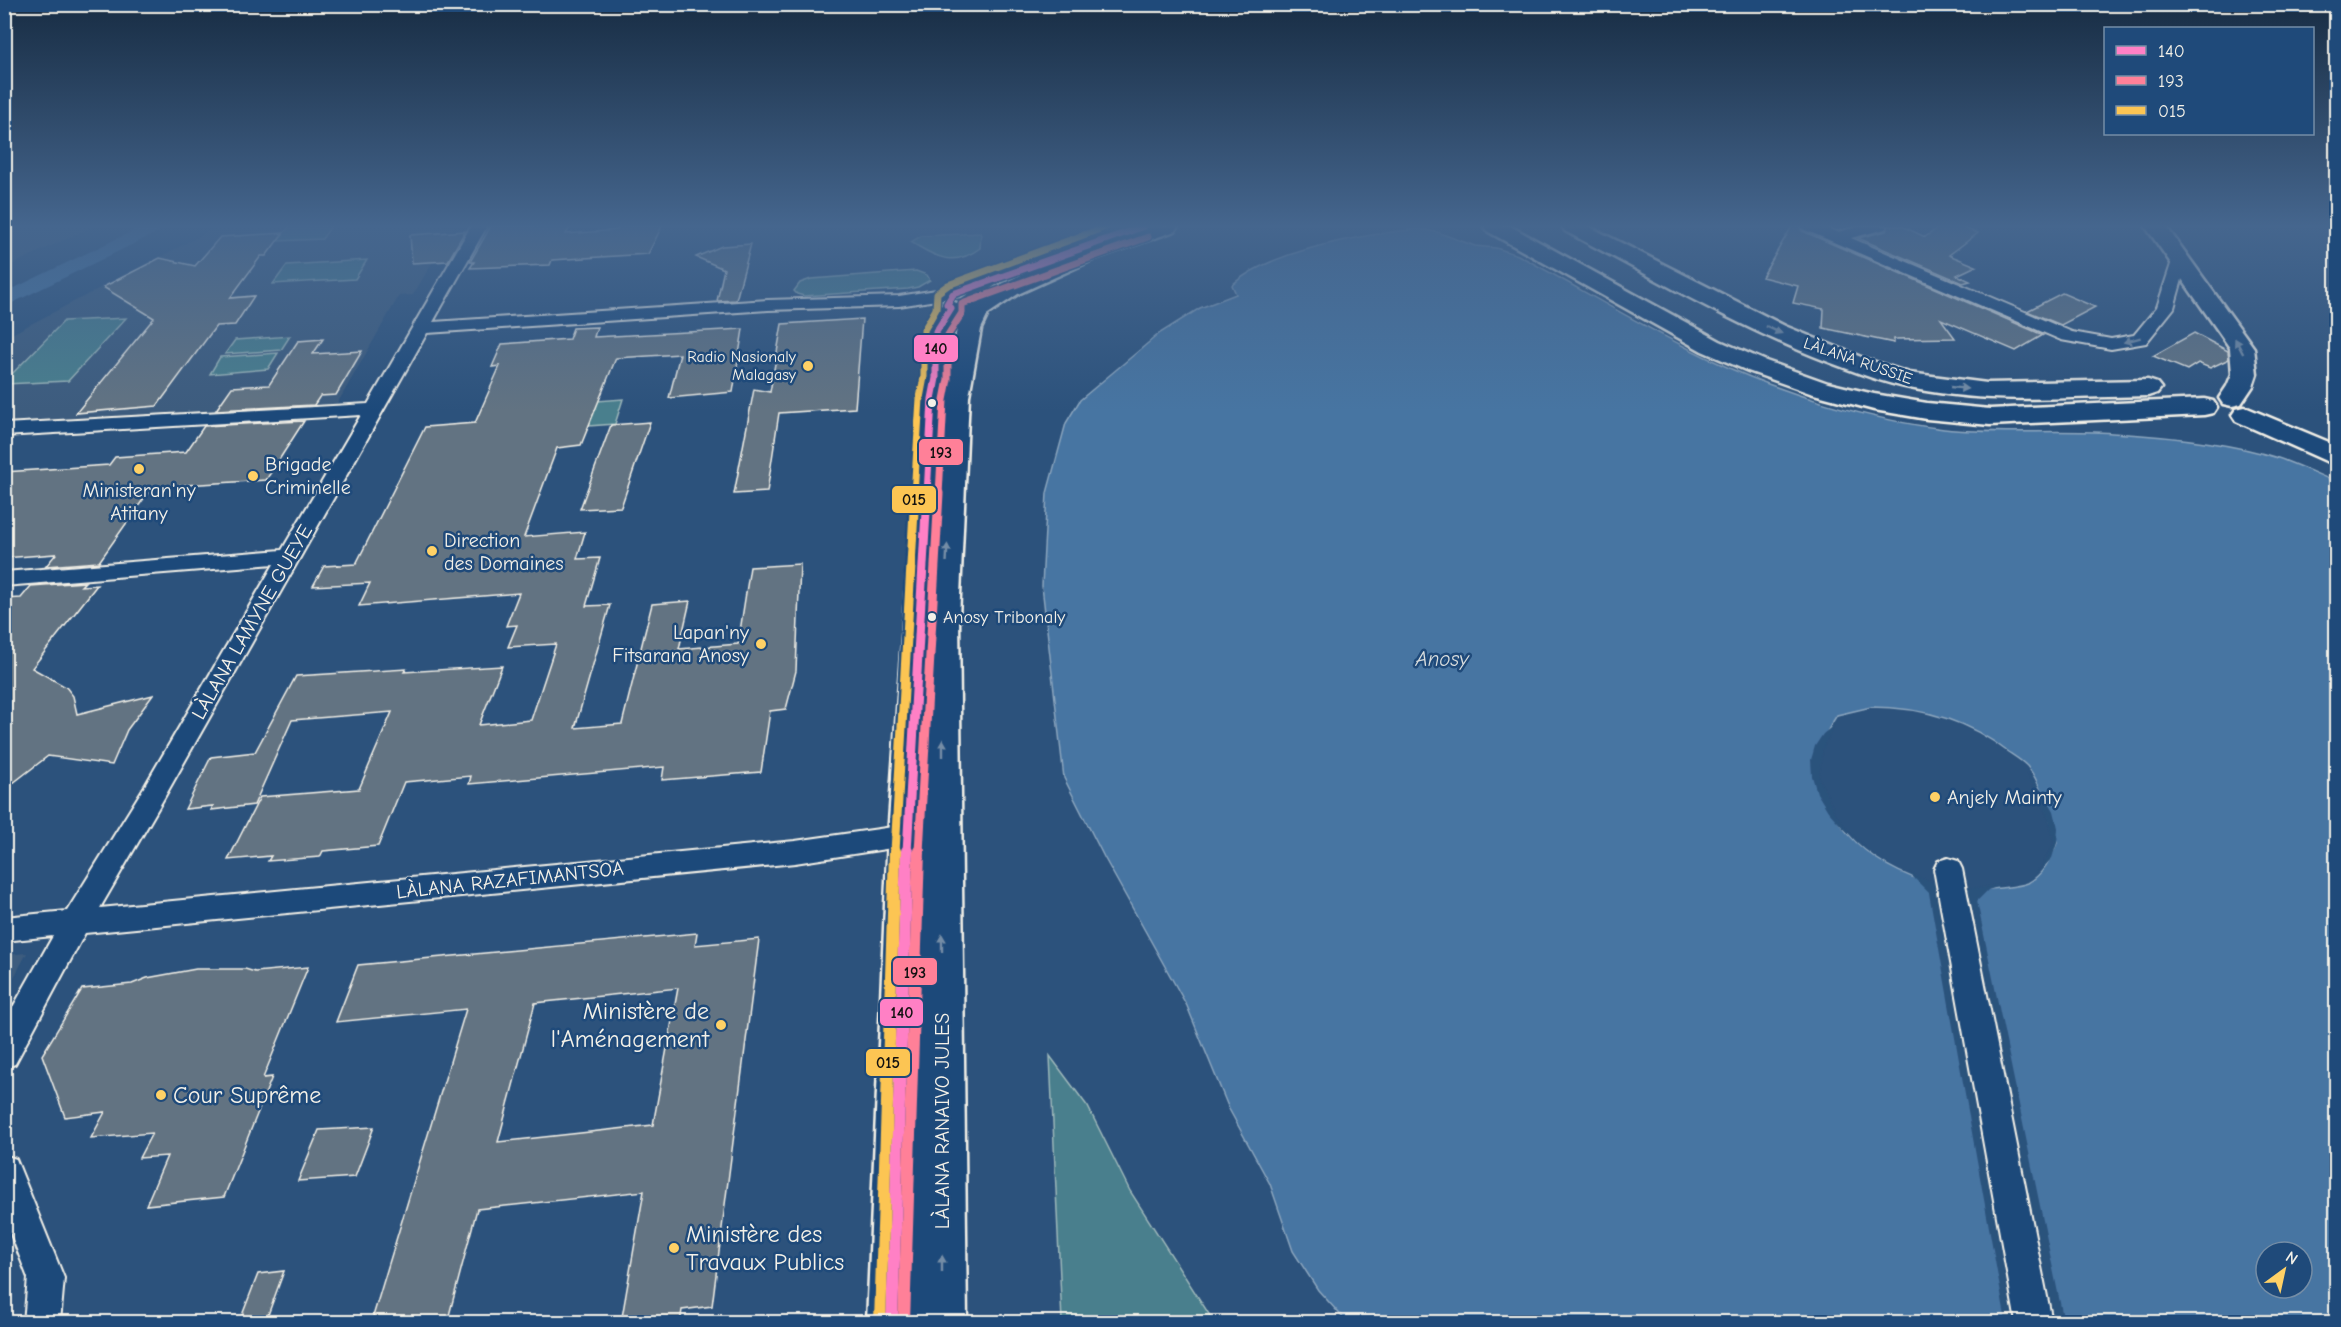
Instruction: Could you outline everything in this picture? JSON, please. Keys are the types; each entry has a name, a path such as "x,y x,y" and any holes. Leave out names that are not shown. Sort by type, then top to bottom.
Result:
{"main road":[{"path":"967,300 980,288"},
{"path":"967,300 999,288"},
{"path":"1606,288 1711,346 1756,366 1819,388 1874,402 1927,411 1990,417 2204,401"},
{"name":"LÀLANA RUSSIE","path":"1692,288 1773,330 1820,351 1902,378 1965,389 2172,387 2204,401 2226,416 2238,406 2337,455"},
{"path":"2201,288 2242,348 2246,362 2238,406"},
{"name":"LÀLANA RANAIVO JULES","path":"942,1323 943,618 956,396 969,329 967,300"},
{"name":"LÀLANA RANAIVO JULES","path":"892,1323 907,836 932,411 936,378 936,332 967,300"}],"street":[{"name":"LÀLANA LAMYNE GUEYE","path":"4,1054 76,922 155,791 443,288"},
{"path":"1955,288 2067,336 2111,344 2140,339 2165,308 2171,288"},
{"path":"420,328 768,306 967,300"},
{"path":"4,430 374,409"},
{"path":"4,579 290,556"},
{"name":"LÀLANA RAZAFIMANTSOA","path":"4,929 795,852 943,832"},
{"path":"1948,869 2034,1323"},
{"path":"4,1171 46,1278 42,1323"}],"shaded area":[{"path":"100,288 417,288 413,295 399,296 337,404 5,425 4,338"},
{"path":"27,953 5,994 5,955"}],"green space":[{"path":"796,288 913,288 804,296 794,291"},
{"path":"126,318 68,381 5,384 5,381 64,321"},
{"path":"290,336 281,350 225,354 235,340"},
{"path":"278,353 268,369 210,374 220,357"},
{"path":"623,399 615,424 521,431 531,406"},
{"path":"1050,1056 1088,1107 1130,1191 1214,1322 1062,1322"}],"water":[{"name":"Anosy","path":"1233,288 1577,288 1689,349 1740,373 1826,404 1856,412 1944,429 1986,432 2091,432 2196,441 2259,452 2336,482 2336,1322 1347,1322 1318,1290 1293,1251 1270,1184 1229,1109 1187,1006 1104,857 1064,778 1042,586 1047,493 1066,423 1080,400 1160,333 1200,308 1236,294","holes":["1871,707 1908,710 1944,718 1977,731 2020,760 2033,774 2042,793 2057,843 2042,871 2033,880 2011,887 1975,889 1949,887 1923,881 1876,858 1856,842 1839,823 1816,779 1818,754 1837,715"]}],"pier":[{"path":"1834,725 1823,748 1819,778 1835,813 1850,833 1866,847 1843,828 1828,811 1817,793 1812,776 1811,760 1815,746 1823,734"},
{"path":"2027,772 2054,811 2058,828 2057,843 2052,858 2041,870 2035,873 2041,868 2054,843 2049,820"},
{"path":"1908,872 1920,878 1949,886 1980,888 2010,883 1988,890 1977,901 2064,1322 2006,1322 1929,893"}],"building":[{"path":"105,288 237,288 230,298 254,296 235,325 216,326 157,406 76,413 154,318"},
{"path":"720,288 739,288 736,300 717,301"},
{"path":"1797,288 1934,288 2043,335 2016,351 1941,319 1955,338 1894,339 1894,343 1823,328 1824,309 1793,303"},
{"path":"2062,293 2095,307 2061,325 2027,311"},
{"name":"Radio Nasionaly Malagasy","path":"862,319 855,408 779,413 767,492 734,494 754,389 770,392 782,324"},
{"path":"597,327 594,337 743,329 733,392 669,398 680,354 616,358 581,445 557,448 524,537 585,532 577,559 600,558 586,606 610,605 575,728 622,724 652,604 690,601 679,649 738,644 750,567 800,564 796,671 786,709 770,711 761,772 662,780 664,767 469,784 471,776 404,782 378,846 323,851 320,857 268,861 271,856 228,860 260,797 359,789 392,712 292,720 254,805 211,810 213,806 185,809 211,757 255,752 296,676 502,666 479,725 531,720 556,644 508,647 517,625 506,626 519,593 359,606 370,583 313,586 324,566 356,564 425,427 475,423 500,366 492,367 502,344 569,339 573,328"},
{"path":"2194,333 2228,351 2229,359 2210,368 2198,363 2187,370 2153,356"},
{"path":"323,339 313,354 362,351 336,395 320,396 314,405 216,410 232,387 269,385 298,341"},
{"path":"304,421 266,480 152,487 99,562 46,566 56,554 4,558 4,472 109,465 115,457 186,452 204,426"},
{"path":"650,422 621,507 580,509 611,425"},
{"path":"85,582 81,586 97,585 32,668 66,687 73,696 77,714 153,695 127,730 112,765 48,756 4,790 4,599 21,598 31,586"},
{"path":"697,933 695,945 759,939 712,1306 682,1310 680,1323 621,1323 644,1191 477,1209 447,1323 371,1323 466,1009 336,1022 358,965","holes":["678,988 653,1125 498,1142 535,1003"]},
{"name":"Cour Suprême","path":"308,967 263,1078 272,1077 224,1197 146,1205 167,1156 139,1158 152,1133 91,1138 105,1112 65,1117 42,1055 82,989 132,984 147,978 196,969 245,969 255,972"},
{"path":"374,1127 355,1177 298,1181 319,1130"},
{"path":"284,1271 265,1323 239,1323 258,1274"}],"waterway":[{"path":"4,301 30,288"}],"transit line":[{"name":"015","path":"880,1322 895,836 920,398 924,377 924,330 936,309 937,293 943,288"},
{"name":"140","path":"892,1322 907,836 932,399 936,378 936,332 951,308 947,304 953,294 973,288"},
{"name":"193","path":"904,1322 919,837 944,400 948,379 948,335 962,313 962,304 979,300 1007,288"}],"place":[{"name":"Radio Nasionaly Malagasy","path":"808,366"},
{"name":"Ministeran'ny Atitany","path":"139,469"},
{"name":"Brigade Criminelle","path":"253,476"},
{"name":"Direction des Domaines","path":"432,551"},
{"name":"Anosy Tribonaly","path":"932,617"},
{"name":"Lapan'ny Fitsarana Anosy","path":"761,644"},
{"name":"Anjely Mainty","path":"1935,797"},
{"name":"Ministère de l'Aménagement","path":"721,1025"},
{"name":"Cour Suprême","path":"161,1095"},
{"name":"Ministère des Travaux Publics","path":"674,1248"}]}
